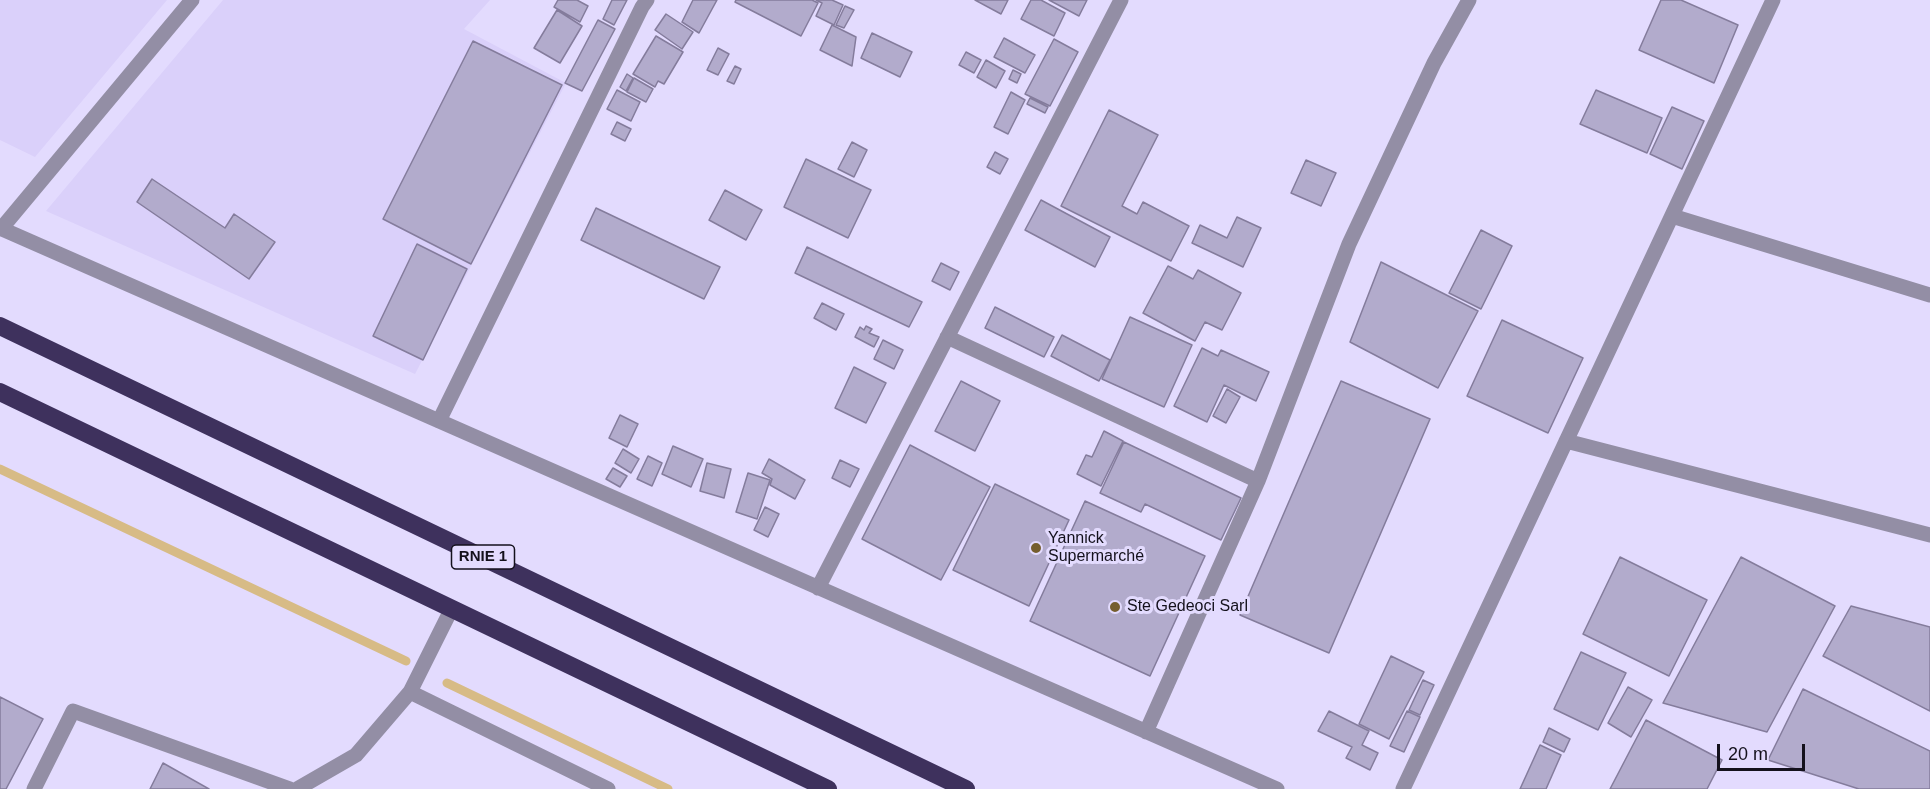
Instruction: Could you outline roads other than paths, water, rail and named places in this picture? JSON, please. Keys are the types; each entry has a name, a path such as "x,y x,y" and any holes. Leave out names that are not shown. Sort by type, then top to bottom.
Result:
{"highway":[{"name":"RNIE 1","path":"0,326 966,789"},
{"path":"0,392 828,789"}],"street":[{"path":"192,0 1,229 1277,789"},
{"path":"439,421 636,17 647,0"},
{"path":"818,588 1121,0"},
{"path":"1146,732 1258,481 1349,244 1434,63 1469,0"},
{"path":"1403,789 1773,0"},
{"path":"1672,216 1930,295"},
{"path":"947,337 1258,481"},
{"path":"1566,441 1930,536"},
{"path":"297,789 356,755 410,692 452,608"},
{"path":"410,692 608,789"},
{"path":"34,789 73,711 290,789"}],"waterway":[{"path":"0,469 406,661"},
{"path":"447,683 668,789"}],"place":[{"name":"Yannick Supermarché","path":"1036,548"},
{"name":"Ste Gedeoci Sarl","path":"1115,607"}]}
